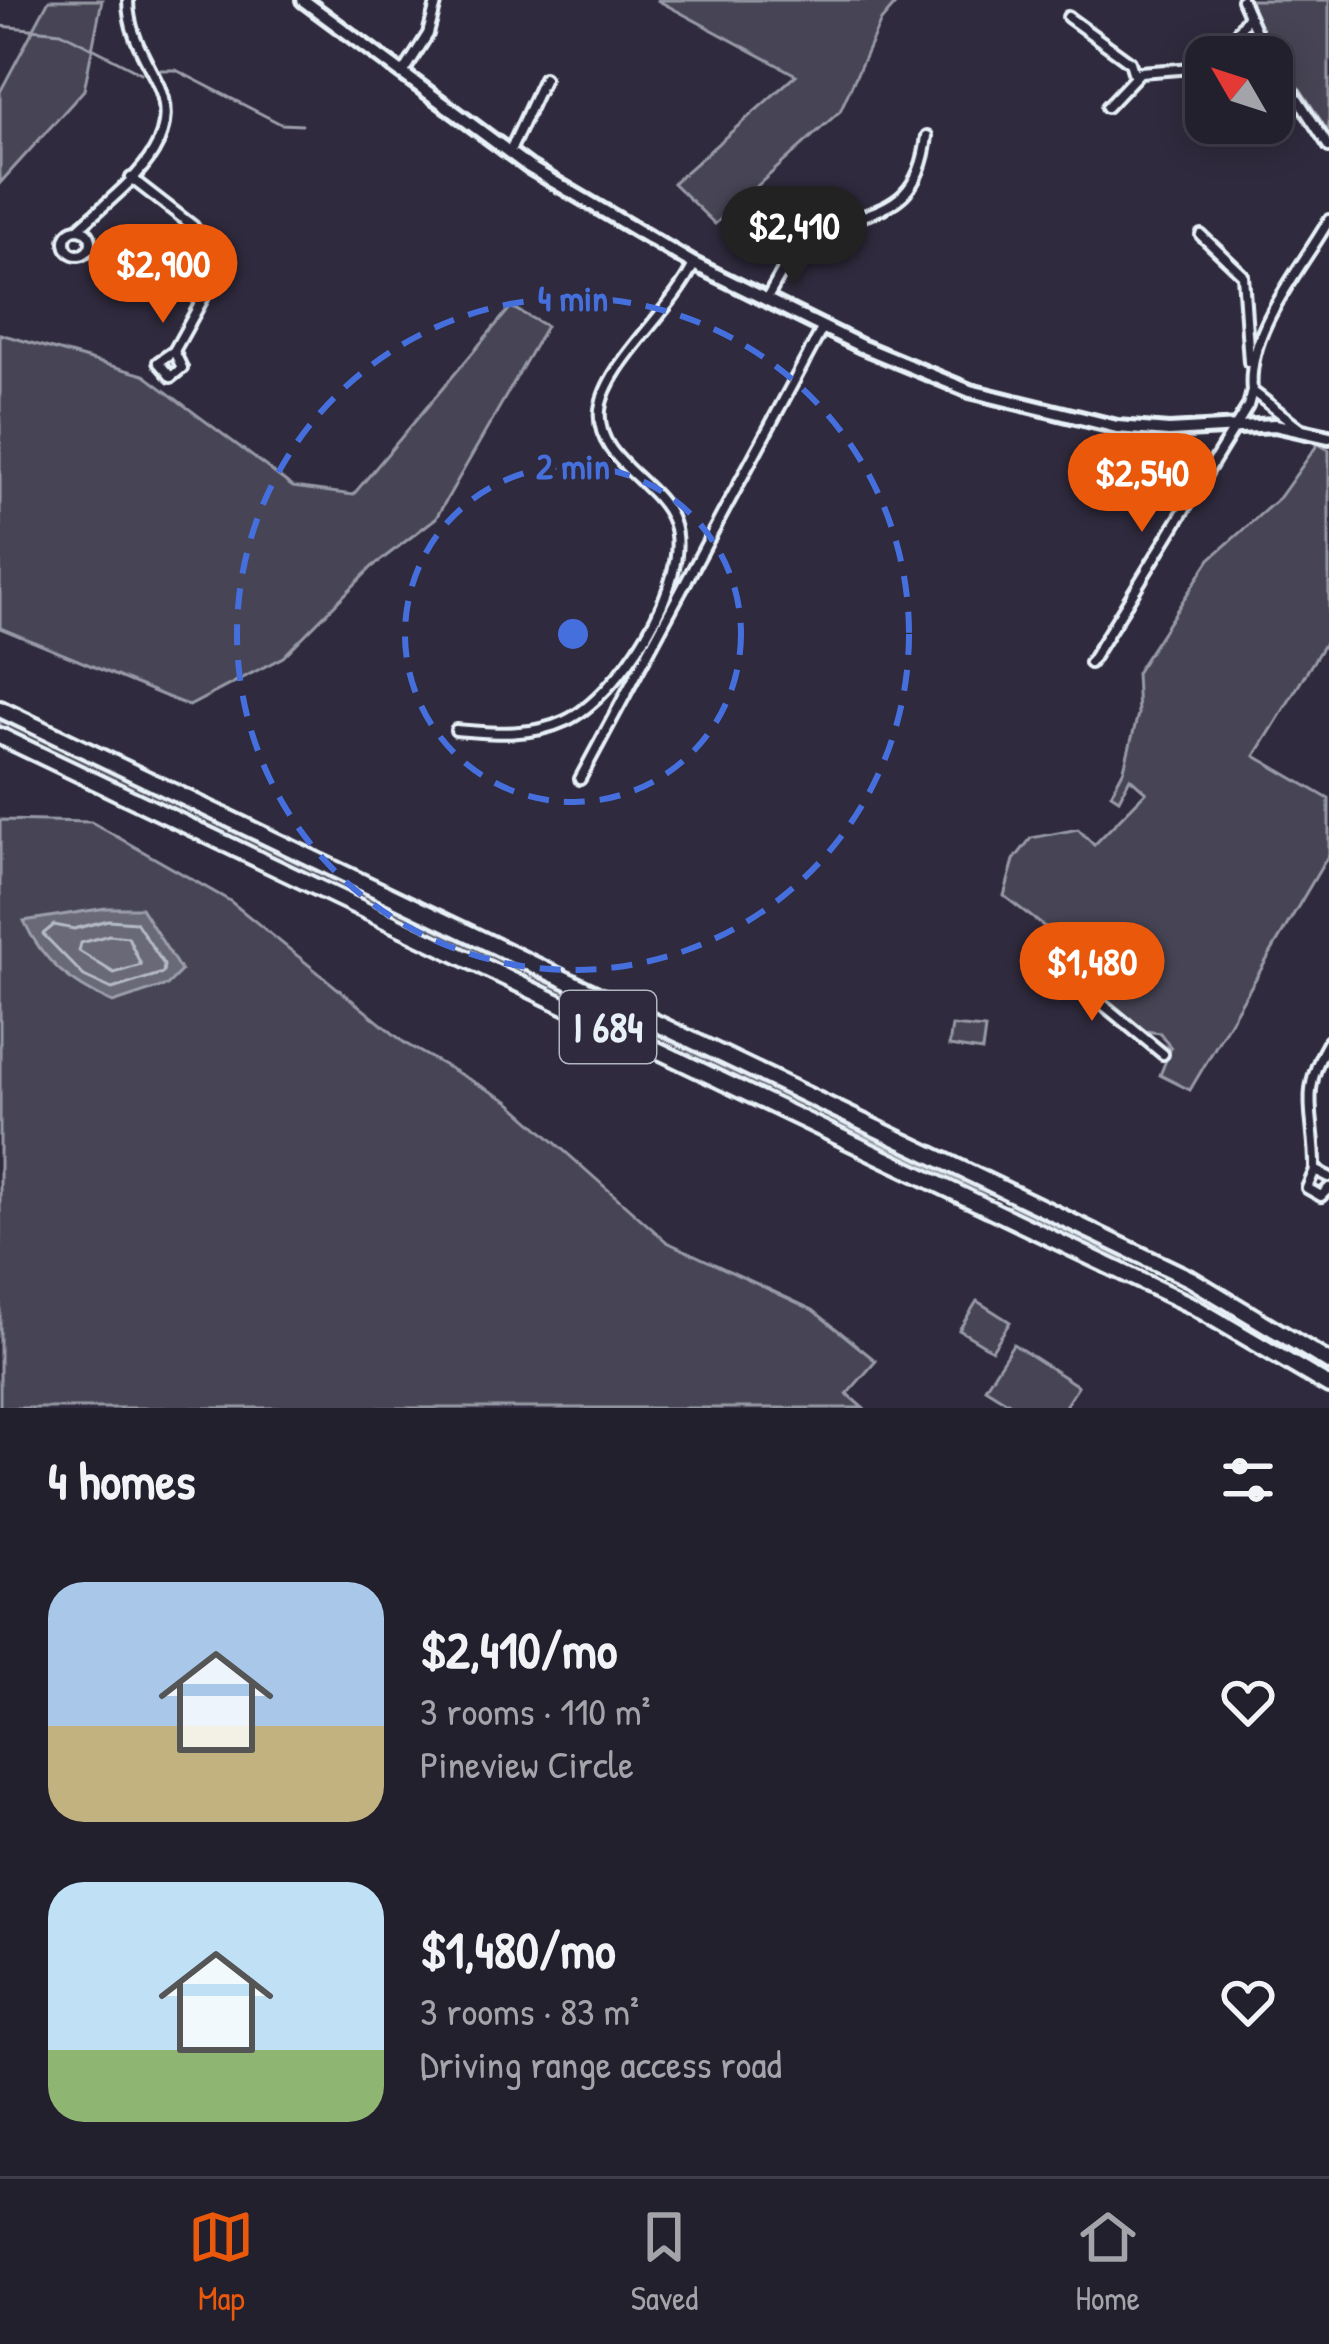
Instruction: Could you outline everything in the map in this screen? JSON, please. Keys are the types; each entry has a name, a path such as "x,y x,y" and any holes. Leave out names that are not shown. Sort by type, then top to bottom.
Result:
{"highway":[{"name":"I 684","path":"0,709 1238,1303 1263,1310 1329,1351"},
{"name":"I 684","path":"0,736 1193,1306 1329,1386"},
{"path":"1238,1303 1329,1362"}],"main road":[{"path":"303,0 509,153 694,264 823,328 957,386 1142,431 1300,428 1329,437"}],"street":[{"path":"78,229 155,152 165,105 140,54 128,0"},
{"path":"400,76 428,34 437,0"},
{"path":"1242,0 1329,146"},
{"path":"1234,36 1248,16"},
{"path":"1068,17 1130,62 1134,75"},
{"path":"1107,107 1134,75 1185,69"},
{"path":"509,153 544,78"},
{"path":"766,300 787,264 808,242 872,217 907,192 923,164 927,136"},
{"path":"131,178 193,226 210,255 205,295 174,351"},
{"path":"1250,369 1263,331 1329,220"},
{"path":"1090,662 1252,391 1243,275 1201,235"},
{"path":"456,730 544,729 596,704 624,668 662,602 679,557 674,524 665,506 615,456 599,414 605,387 680,295 694,264"},
{"path":"580,779 823,328"},
{"path":"1252,391 1300,428"},
{"path":"1088,956 1092,961 1083,988 1163,1054"},
{"path":"1329,1041 1312,1072 1307,1096 1315,1170 1307,1180 1309,1192 1321,1196 1329,1188"},
{"path":"1315,1170 1329,1177"}],"shaded area":[{"path":"49,0 102,0 84,90 0,183 0,92"},
{"path":"657,0 899,0 881,21 840,111 715,224 673,183 796,75"},
{"path":"1249,0 1329,0 1329,133 1293,78 1293,36 1265,35"},
{"path":"511,307 546,326 436,518 372,567 283,657 189,706 0,628 0,334 144,375 293,487 353,495"},
{"path":"1318,444 1329,450 1329,636 1255,756 1329,799 1329,854 1190,1090 1160,1075 1171,1048 1160,1033 1145,1031 1089,984 1104,958 1042,925 1004,896 1014,860 1031,838 1078,829 1094,845 1146,792 1130,778 1119,799 1111,794 1124,769 1138,714 1136,673 1210,559 1280,497"},
{"path":"0,720 989,1194 722,1073 0,728"},
{"path":"0,820 91,822 230,901 406,1044 508,1101 667,1242 813,1310 876,1361 847,1394 863,1408 0,1408"},
{"path":"1053,944 1083,962 1057,1001 1029,985"},
{"path":"952,1026 985,1029 982,1051 949,1046"},
{"path":"1010,1204 1124,1259 1122,1264 1007,1209"},
{"path":"977,1301 1010,1322 992,1350 959,1330"},
{"path":"1013,1344 1078,1386 1064,1408 1017,1408 985,1388"}],"water":[{"path":"106,908 141,908 181,971 167,985 113,1003 60,971 24,921"}],"waterway":[{"path":"0,26 61,32 141,73"},
{"path":"158,70 176,70 281,124 302,125"}]}
